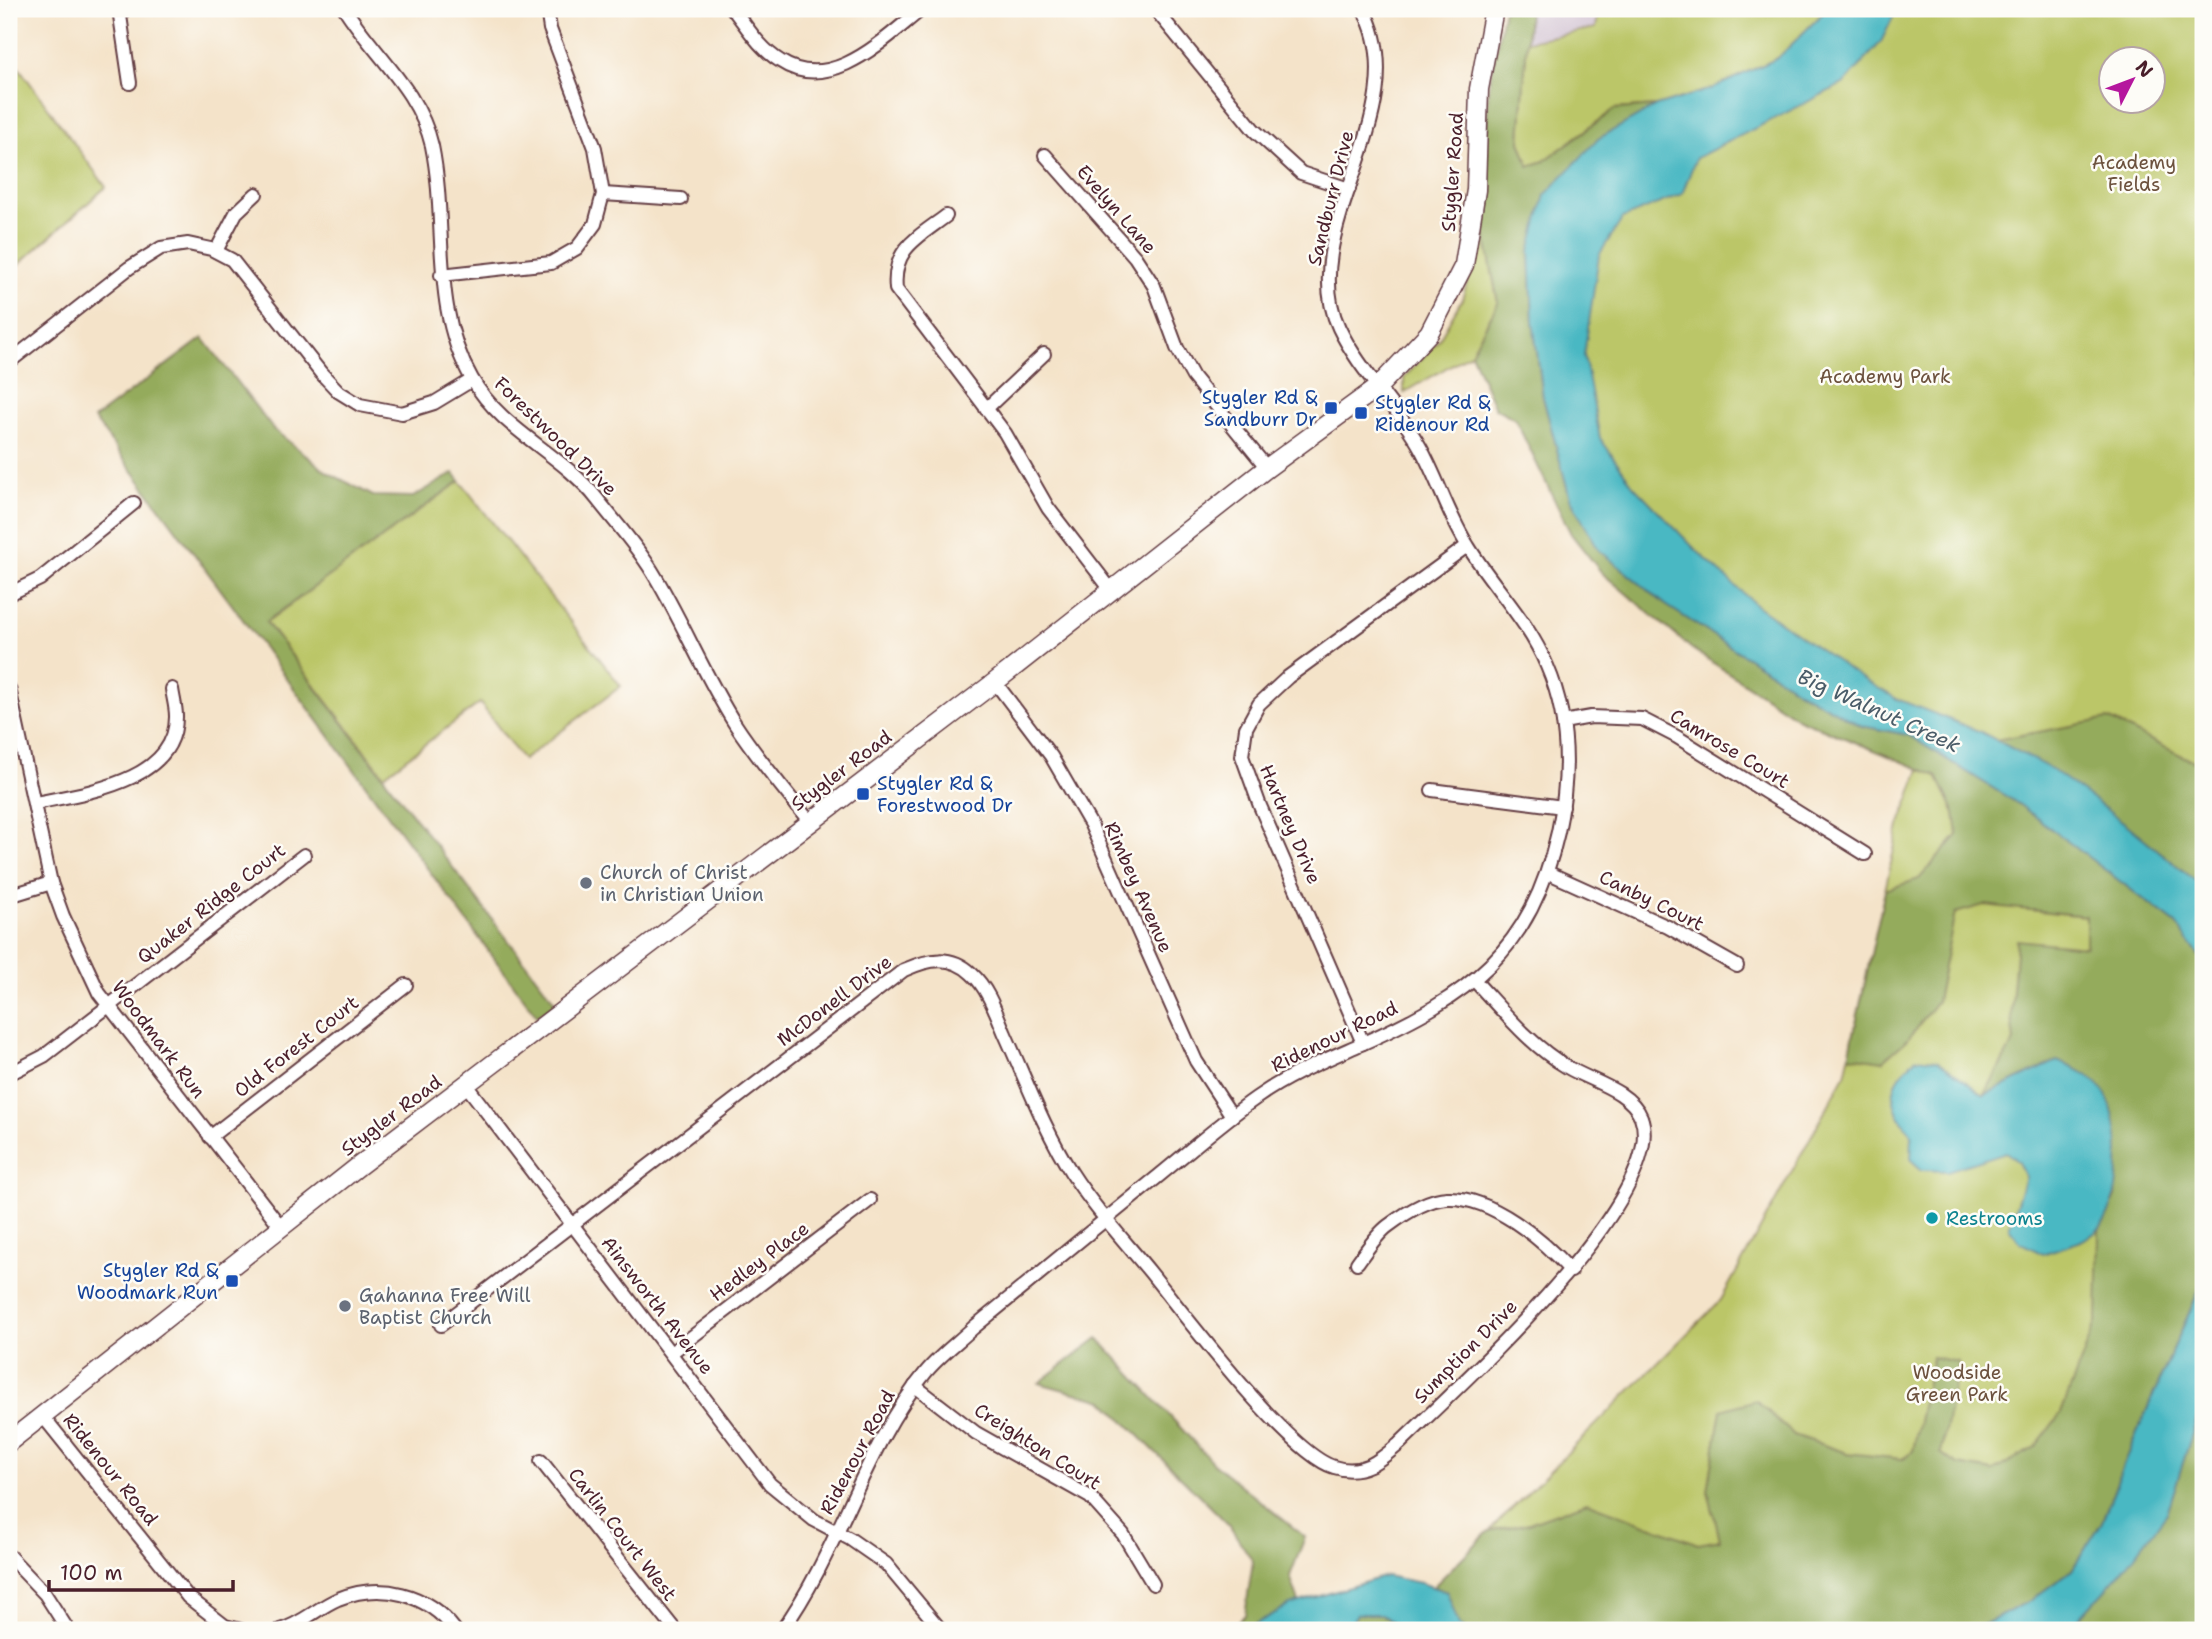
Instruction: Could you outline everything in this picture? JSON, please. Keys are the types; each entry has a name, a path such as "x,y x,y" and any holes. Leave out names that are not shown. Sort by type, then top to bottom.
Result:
{"main road":[{"name":"Stygler Road","path":"9,1442 281,1227 809,821 995,682 1267,468 1378,387 1429,333 1464,265 1476,190 1479,89 1494,9"}],"street":[{"path":"119,9 130,83"},
{"name":"Forestwood Drive","path":"345,9 410,93 431,145 441,275 453,338 472,380 496,409 531,443 551,456 594,495 651,569 736,724 809,821"},
{"path":"441,275 551,263 576,248 595,224 603,194 595,148 550,29 547,9"},
{"path":"733,9 762,46 781,62 805,71 834,70 860,56 922,9"},
{"path":"1155,9 1254,130 1301,173 1349,189"},
{"name":"Sandburr Drive","path":"1363,9 1378,45 1376,97 1349,189 1330,268 1330,299 1339,328 1378,387"},
{"name":"Evelyn Lane","path":"1045,155 1135,257 1154,286 1177,348 1193,377 1267,468"},
{"path":"216,251 236,213 256,194"},
{"path":"603,194 681,199"},
{"path":"946,216 901,254 894,271 896,289 1005,433 1048,508 1112,591"},
{"path":"9,362 129,268 161,248 188,244 216,251 232,260 339,392 359,405 402,413 434,403 472,380"},
{"path":"986,409 1044,355"},
{"name":"Ridenour Road","path":"782,1630 879,1445 928,1369 973,1328 1260,1095 1318,1062 1423,1014 1475,981 1509,944 1534,907 1549,873 1563,807 1568,764 1563,722 1549,668 1525,622 1467,546 1420,446 1378,387"},
{"path":"9,594 40,579 134,503"},
{"name":"Hartney Drive","path":"1363,1043 1260,806 1242,755 1246,728 1259,704 1288,677 1467,546"},
{"name":"Rimbey Avenue","path":"995,682 1051,757 1091,825 1196,1061 1232,1116"},
{"name":"Woodmark Run","path":"9,688 51,883 63,916 99,993 281,1227"},
{"path":"35,803 104,789 141,774 169,745 177,717 172,689"},
{"name":"Camrose Court","path":"1563,722 1591,717 1642,719 1677,737 1864,854"},
{"path":"1432,790 1563,807"},
{"name":"Quaker Ridge Court","path":"9,1074 44,1056 304,855"},
{"name":"Canby Court","path":"1549,873 1668,927 1737,966"},
{"path":"9,896 51,883"},
{"name":"McDonell Drive","path":"441,1325 904,970 926,960 951,960 973,974 990,1001 1050,1133 1071,1172 1107,1219"},
{"name":"Sumption Drive","path":"1107,1219 1277,1424 1332,1467 1365,1469 1378,1462 1571,1271 1606,1223 1636,1169 1643,1150 1640,1116 1613,1089 1549,1055 1475,981"},
{"name":"Old Forest Court","path":"210,1137 405,985"},
{"name":"Ainsworth Avenue","path":"466,1085 770,1485 814,1520 886,1564 941,1630"},
{"path":"1357,1263 1386,1227 1422,1206 1446,1198 1471,1201 1521,1226 1571,1271"},
{"name":"Hedley Place","path":"671,1353 870,1200"},
{"name":"Creighton Court","path":"915,1386 1005,1451 1090,1497 1123,1534 1153,1584"},
{"name":"Ridenour Road","path":"42,1415 188,1597 215,1619 241,1630"},
{"name":"Carlin Court West","path":"541,1461 675,1630"},
{"path":"9,1556 45,1594 68,1630"},
{"path":"280,1630 293,1626 336,1600 382,1591 403,1593 425,1602 455,1630"}],"shaded area":[{"path":"1529,9 1599,9 1596,28 1527,41"}],"green space":[{"path":"1504,9 1529,9 1520,141 1529,166 1544,161 1615,109 1656,106 1598,139 1530,251 1533,321 1543,397 1570,498 1599,550 1666,605 1804,694 1862,726 1908,735 2020,805 2176,924 2203,961 2203,1281 2129,1451 2102,1522 2072,1570 2031,1600 1974,1630 1465,1630 1459,1626 1447,1592 1433,1587 1489,1531 1529,1523 1587,1502 1698,1544 1720,1540 1708,1491 1721,1410 1756,1400 1794,1435 1847,1453 1902,1459 1913,1451 1932,1357 1958,1362 1941,1453 1958,1465 1993,1471 2035,1447 2061,1413 2097,1319 2099,1230 2116,1196 2057,1061 1984,1095 2014,1041 2011,1017 2017,940 2086,947 2086,916 1984,905 1955,913 1937,1001 1907,1040 1883,1061 1849,1056 1885,890 1919,879 1958,835 1955,813 1937,776 1799,719 1692,649 1602,573 1571,534 1515,419 1495,408 1471,353 1498,303 1484,229 1488,91"},
{"path":"1599,9 1827,9 1778,58 1711,89 1656,106 1615,109 1544,162 1529,166 1520,141 1527,41 1596,28"},
{"path":"1858,9 2203,9 2203,1630 1415,1630 1408,1612 1721,1300 1845,1075 1899,826 1926,753 1663,609 1522,281 1716,104"},
{"path":"9,54 106,187 9,273"},
{"path":"1484,229 1498,303 1471,353 1404,393 1404,378 1438,341 1462,299"},
{"path":"203,338 273,429 327,472 373,496 413,497 454,473 460,481 266,622 556,1003 537,1016 94,419"},
{"path":"460,481 621,686 523,760 480,703 384,775 266,622"},
{"path":"2108,719 2203,766 2203,887 2077,790 1995,740"},
{"path":"1098,1338 1213,1463 1305,1537 1290,1576 1299,1602 1244,1630 1228,1630 1245,1615 1253,1561 1228,1524 1104,1401 1039,1383"},
{"path":"2203,1399 2203,1630 2062,1630 2080,1617 2167,1513"},
{"path":"1357,1614 1381,1614 1402,1630 1347,1630"}],"water":[{"name":"Big Walnut Creek","path":"1827,9 1897,9 1881,42 1845,83 1696,158 1682,194 1623,218 1599,255 1584,355 1600,438 1633,485 1696,550 1756,605 1858,676 1897,699 1981,732 2051,769 2126,824 2203,887 2203,961 2176,924 2020,805 1908,735 1862,726 1804,694 1666,605 1599,550 1570,498 1543,397 1533,321 1530,251 1545,195 1598,139 1656,106 1711,89 1778,58"},
{"path":"1916,1058 1937,1060 1984,1095 2057,1061 2090,1077 2105,1093 2111,1107 2118,1144 2112,1204 2096,1232 2077,1243 2043,1254 2021,1243 2009,1228 2025,1177 2018,1162 2006,1152 1947,1171 1922,1170 1911,1160 1912,1135 1898,1113 1893,1095 1899,1077"},
{"path":"2203,1281 2203,1399 2167,1513 2128,1564 2080,1617 2062,1630 1974,1630 2031,1600 2072,1570 2102,1522 2129,1451"},
{"path":"1386,1576 1421,1583 1447,1592 1459,1625 1465,1630 1402,1630 1381,1614 1357,1614 1347,1630 1244,1630 1290,1605"}],"place":[{"name":"Stygler Rd & Sandburr Dr","path":"1331,408"},
{"name":"Stygler Rd & Ridenour Rd","path":"1361,413"},
{"name":"Stygler Rd & Forestwood Dr","path":"863,794"},
{"name":"Church of Christ in Christian Union","path":"586,883"},
{"name":"Restrooms","path":"1932,1218"},
{"name":"Stygler Rd & Woodmark Run","path":"232,1281"},
{"name":"Gahanna Free Will Baptist Church","path":"345,1306"}],"park label":[{"name":"Academy Fields","path":"2134,173"},
{"name":"Academy Park","path":"1885,376"},
{"name":"Woodside Green Park","path":"1957,1383"}]}
